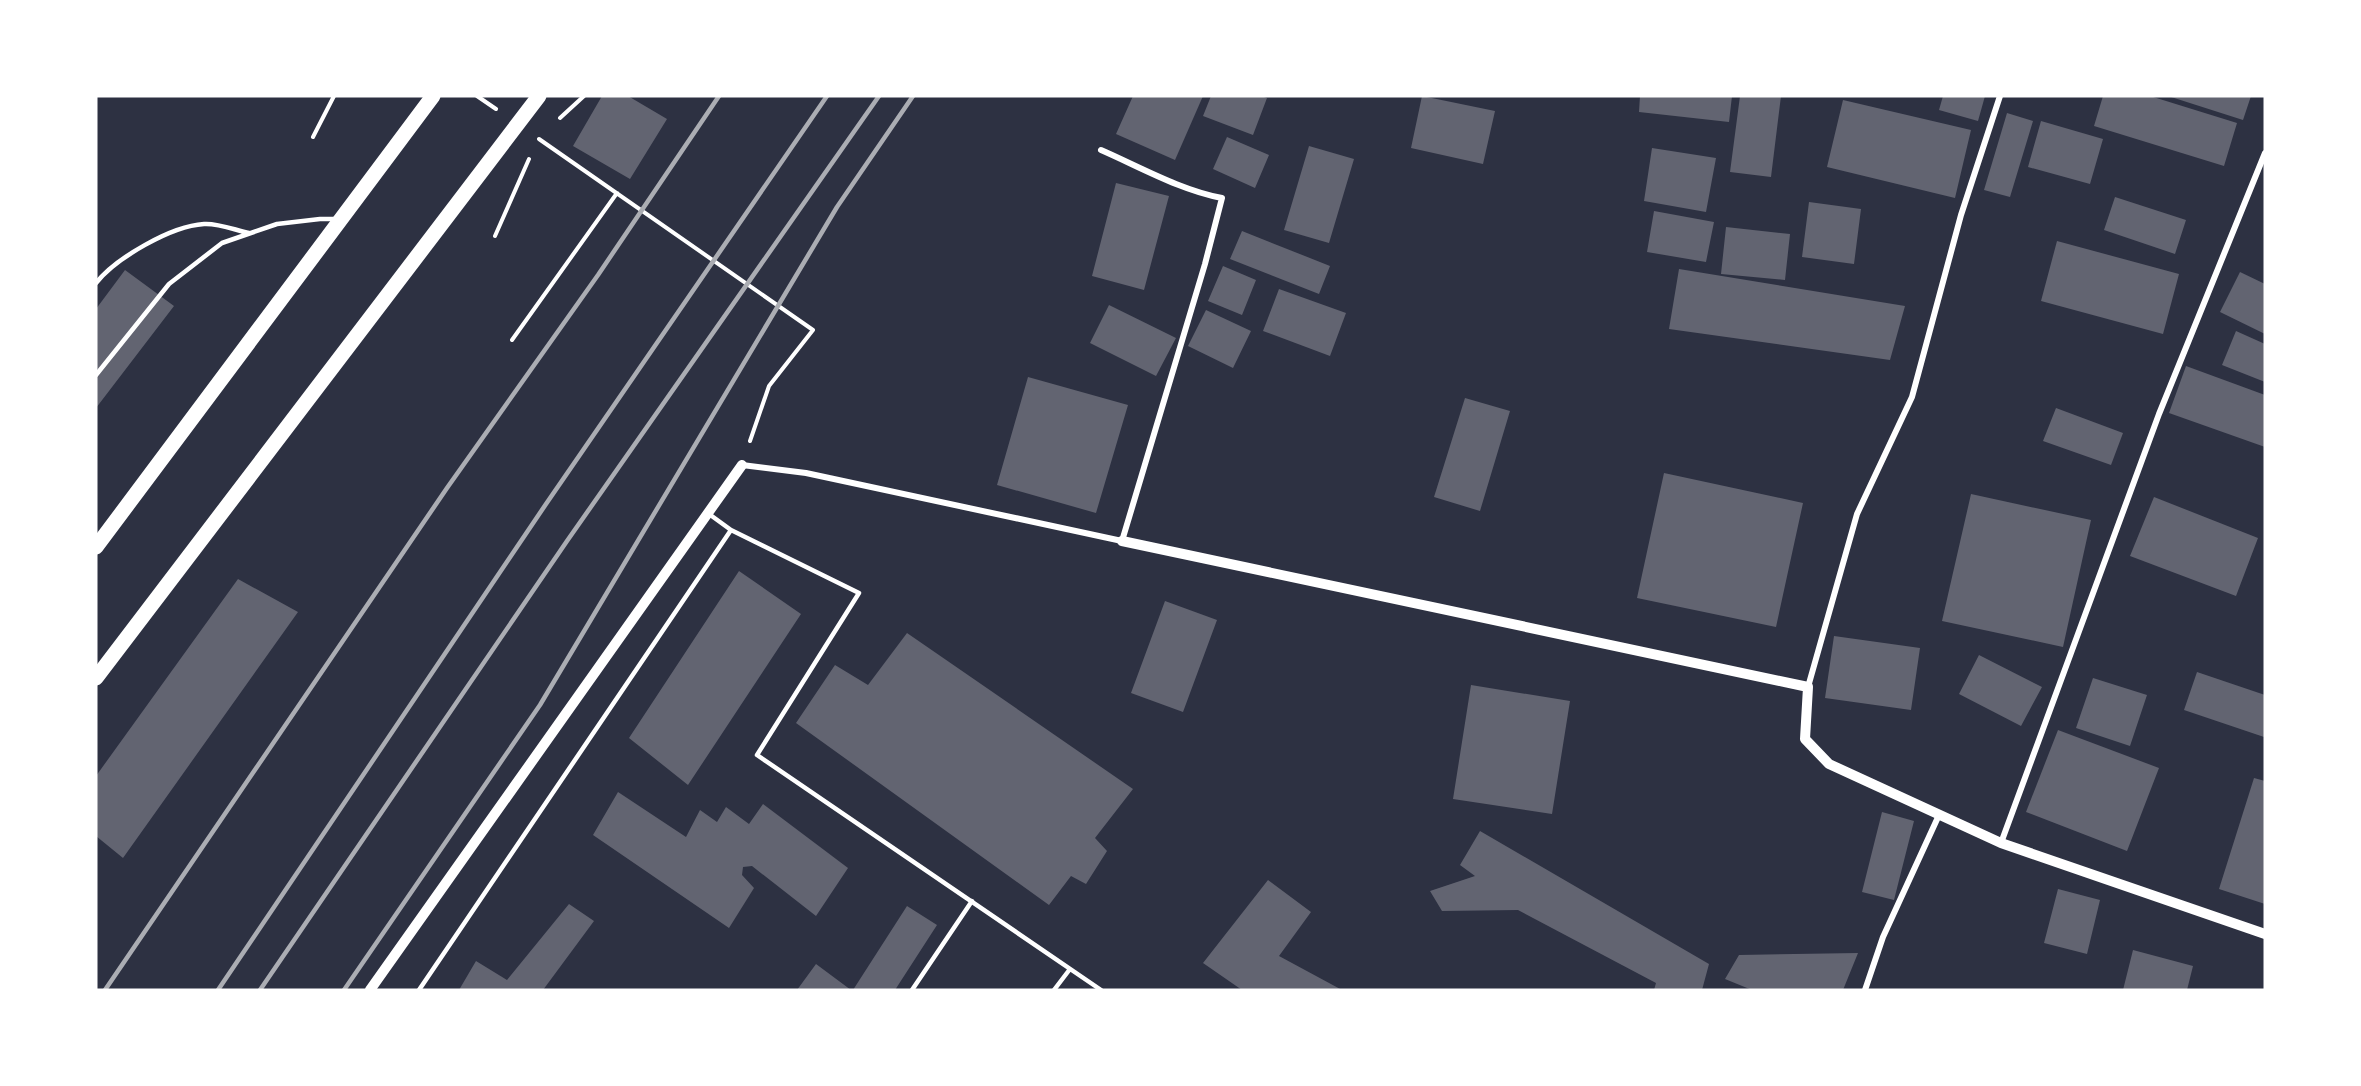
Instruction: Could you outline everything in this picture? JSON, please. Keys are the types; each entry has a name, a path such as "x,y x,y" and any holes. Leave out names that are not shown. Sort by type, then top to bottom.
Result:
{"main road":[{"path":"96,547 433,96"},
{"path":"96,678 539,96"}],"street":[{"path":"2001,96 1961,215 1912,396 1857,514 1808,687 1805,740 1829,764 2001,843 2265,934"},
{"path":"1101,150 1205,195 1221,198 1205,264 1122,541"},
{"path":"2001,843 2159,414 2265,153"},
{"path":"370,990 742,465 806,473 1808,687"},
{"path":"1865,990 1883,938 1939,815"}],"lane":[{"path":"96,375 169,284 222,243 277,224 320,219 341,220"},
{"path":"96,283 104,274 160,236 204,224 252,233"},
{"path":"707,513 731,530 860,593 757,755 1101,990"},
{"path":"419,990 731,530"},
{"path":"912,990 972,901"},
{"path":"1054,990 1070,969"}],"path":[{"path":"313,137 334,96"},
{"path":"477,96 503,114"},
{"path":"538,138 813,330 769,386 742,465"},
{"path":"495,236 533,149"},
{"path":"513,340 617,194"}],"building":[{"path":"602,96 628,96 667,119 630,179 573,146"},
{"path":"1133,96 1203,96 1175,160 1116,134"},
{"path":"1211,96 1267,98 1253,135 1203,116"},
{"path":"1422,96 1495,111 1483,164 1411,148"},
{"path":"1640,96 1732,96 1729,122 1639,112"},
{"path":"1740,96 1781,96 1771,177 1730,172"},
{"path":"1943,96 1985,96 1978,121 1939,110"},
{"path":"2103,96 2150,96 2237,123 2224,166 2094,126"},
{"path":"2168,96 2251,96 2243,120"},
{"path":"1843,100 1971,130 1955,198 1827,167"},
{"path":"2007,113 2033,121 2010,197 1984,190"},
{"path":"2041,121 2103,139 2090,184 2028,167"},
{"path":"1227,137 1269,155 1255,188 1213,169"},
{"path":"1309,146 1354,159 1329,243 1284,230"},
{"path":"1652,148 1716,158 1706,212 1644,201"},
{"path":"1116,183 1169,196 1144,290 1092,276"},
{"path":"2115,197 2186,220 2175,254 2104,230"},
{"path":"1809,202 1861,209 1854,264 1802,257"},
{"path":"1654,211 1714,222 1706,262 1647,252"},
{"path":"1726,227 1790,234 1785,280 1721,274"},
{"path":"1242,231 1330,266 1319,294 1230,259"},
{"path":"2057,241 2179,274 2163,334 2041,301"},
{"path":"1223,266 1256,280 1242,315 1208,301"},
{"path":"1679,269 1905,306 1890,360 1669,329"},
{"path":"125,270 174,306 96,408 96,309"},
{"path":"2240,272 2265,284 2265,334 2220,312"},
{"path":"1279,289 1346,313 1330,356 1263,331"},
{"path":"1109,305 1176,338 1156,376 1090,343"},
{"path":"1206,310 1251,331 1233,368 1188,346"},
{"path":"2236,331 2265,344 2265,382 2222,365"},
{"path":"2186,366 2265,395 2265,447 2169,413"},
{"path":"1028,377 1128,405 1096,513 997,485"},
{"path":"1465,398 1510,411 1480,511 1434,497"},
{"path":"2056,408 2123,433 2111,465 2043,441"},
{"path":"1664,473 1803,503 1776,627 1637,598"},
{"path":"1971,494 2091,520 2063,647 1942,621"},
{"path":"2154,497 2258,538 2236,596 2130,556"},
{"path":"739,571 801,614 688,785 629,738"},
{"path":"238,579 298,612 123,858 96,836 96,776"},
{"path":"1165,601 1217,620 1183,712 1131,693"},
{"path":"907,633 1133,789 1095,838 1107,851 1086,884 1071,876 1049,905 796,723 835,665 868,685"},
{"path":"1834,636 1920,648 1911,710 1825,698"},
{"path":"1979,655 2042,687 2021,726 1959,694"},
{"path":"2197,672 2265,695 2264,737 2184,710"},
{"path":"2093,678 2147,695 2130,746 2076,728"},
{"path":"1471,685 1570,701 1552,814 1453,799"},
{"path":"2058,730 2159,768 2127,851 2026,812"},
{"path":"2254,778 2265,781 2265,904 2219,889"},
{"path":"618,792 686,837 700,810 717,822 726,807 749,824 763,804 848,868 816,916 752,866 743,867 742,875 754,888 729,928 593,835"},
{"path":"1882,812 1914,821 1894,900 1862,892"},
{"path":"1480,831 1709,964 1702,990 1654,990 1656,983 1518,910 1442,911 1430,891 1475,876 1460,865"},
{"path":"1268,880 1311,912 1279,956 1342,990 1242,990 1203,963"},
{"path":"2058,889 2100,900 2087,954 2044,943"},
{"path":"569,904 594,921 543,990 459,990 476,961 507,980"},
{"path":"907,906 937,925 895,990 853,990"},
{"path":"2133,950 2193,966 2187,990 2123,990"},
{"path":"1858,953 1843,990 1752,990 1725,979 1739,955"},
{"path":"816,964 851,990 797,990"}],"railway":[{"path":"105,990 447,488 598,275 719,96"},
{"path":"218,990 546,504 827,96"},
{"path":"260,990 567,541 879,96"},
{"path":"344,990 540,705 837,207 913,96"}]}
